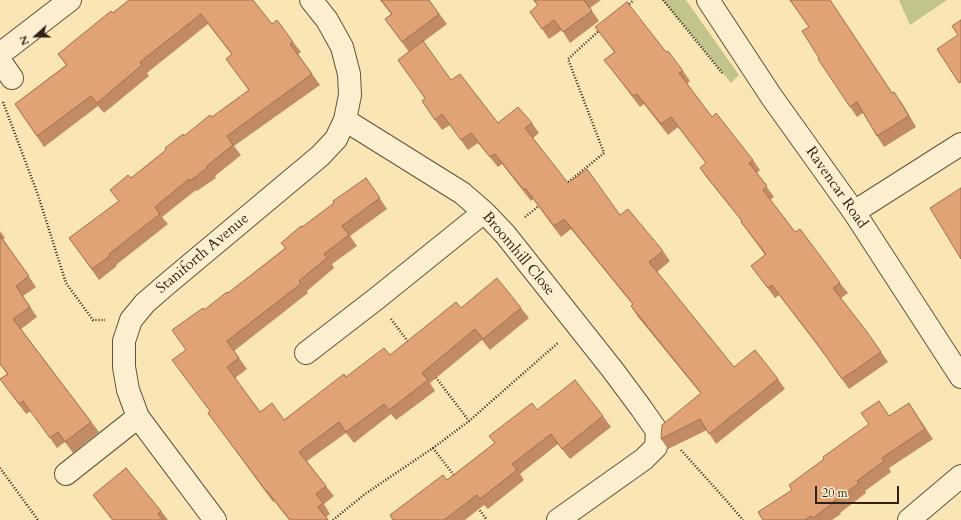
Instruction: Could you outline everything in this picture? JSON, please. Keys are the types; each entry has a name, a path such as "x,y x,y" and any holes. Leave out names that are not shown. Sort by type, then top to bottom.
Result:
{"street":[{"path":"0,54 70,0"},
{"name":"Staniforth Avenue","path":"215,520 138,417 128,390 124,367 124,341 131,320 145,304 320,156 336,139 345,120 350,95 349,74 342,47 327,20 311,0"},
{"name":"Ravencar Road","path":"708,0 771,96 854,212 961,377"},
{"name":"Broomhill Close","path":"345,120 462,193 484,212 504,234 612,369 657,432"},
{"path":"854,212 961,144"},
{"path":"306,353 484,212"},
{"path":"66,474 138,417"},
{"path":"558,520 644,459 656,447 657,432"},
{"path":"909,520 961,476"}],"path":[{"path":"626,7 632,1"},
{"path":"560,188 604,153 568,59 603,28"},
{"path":"0,95 38,195 66,283 93,320 131,320"},
{"path":"504,234 542,204"},
{"path":"376,299 413,348"},
{"path":"333,520 365,494 433,448 469,421 578,326"},
{"path":"432,372 469,421"},
{"path":"657,432 674,442 743,520"},
{"path":"433,448 460,484"},
{"path":"0,468 38,520"},
{"path":"474,502 487,520"}],"green space":[{"path":"663,0 686,0 739,75 731,83"},
{"path":"899,0 947,0 910,25"}],"building":[{"path":"129,0 253,0 272,24 277,20 293,42 290,44 312,74 227,136 233,145 207,166 208,167 190,181 189,179 155,207 160,214 109,254 110,256 92,269 69,238 119,201 110,190 128,175 131,178 166,150 165,148 183,134 184,136 210,115 212,117 249,90 226,59 232,54 201,14 140,62 142,65 97,103 91,96 37,136 15,104 67,65 58,54 111,11 113,13"},
{"path":"381,0 429,0 439,14 402,42 385,19 392,14"},
{"path":"534,0 584,0 592,11 563,32 554,20 542,29 530,12 538,5"},
{"path":"790,0 830,0 909,116 877,136 857,102 850,107 818,59 819,58 802,31 809,27"},
{"path":"627,2 666,52 668,51 683,71 679,73 712,117 716,113 753,160 749,163 767,186 763,190 795,232 800,229 827,265 840,283 833,288 881,352 842,379 772,285 768,288 751,266 766,254 700,168 706,163 671,117 661,124 637,94 633,96 604,60 615,52 595,27"},
{"path":"961,20 961,82 959,83 937,49 958,35 952,26"},
{"path":"423,41 451,80 460,74 498,123 518,107 532,123 525,128 568,183 587,169 620,215 628,209 663,251 649,262 734,367 755,350 778,379 709,434 700,419 661,439 662,425 701,393 631,306 633,304 564,219 554,226 526,189 524,190 495,154 490,157 471,133 461,140 442,114 435,120 422,101 425,98 398,60"},
{"path":"366,178 380,198 342,226 349,235 324,254 327,258 299,281 301,283 227,341 239,358 227,367 260,412 272,403 284,420 344,374 346,377 384,348 390,355 456,302 461,308 497,278 521,308 483,339 475,329 422,373 428,380 389,410 384,404 346,432 339,422 299,452 326,486 316,494 323,503 318,507 328,520 290,520 266,491 208,413 210,411 172,360 186,350 172,330 203,308 204,310 227,292 228,293 286,248 281,243 301,226 302,227 334,203 333,201"},
{"path":"961,188 961,259 930,208"},
{"path":"0,236 29,276 16,286 30,307 13,319 91,422 65,442 58,432 50,438 23,401 19,404 0,379 8,374 0,364"},
{"path":"575,380 603,416 562,449 551,434 512,464 517,470 480,499 477,495 444,520 393,520 390,515 443,475 447,480 495,443 489,436 532,403 537,410"},
{"path":"879,401 889,416 909,403 925,429 882,458 884,461 857,481 859,483 813,518 811,516 805,520 763,520 758,512 792,490 789,485 824,459 823,457 869,424 861,413"},
{"path":"126,468 161,511 158,514 163,520 113,520 93,495"}]}
